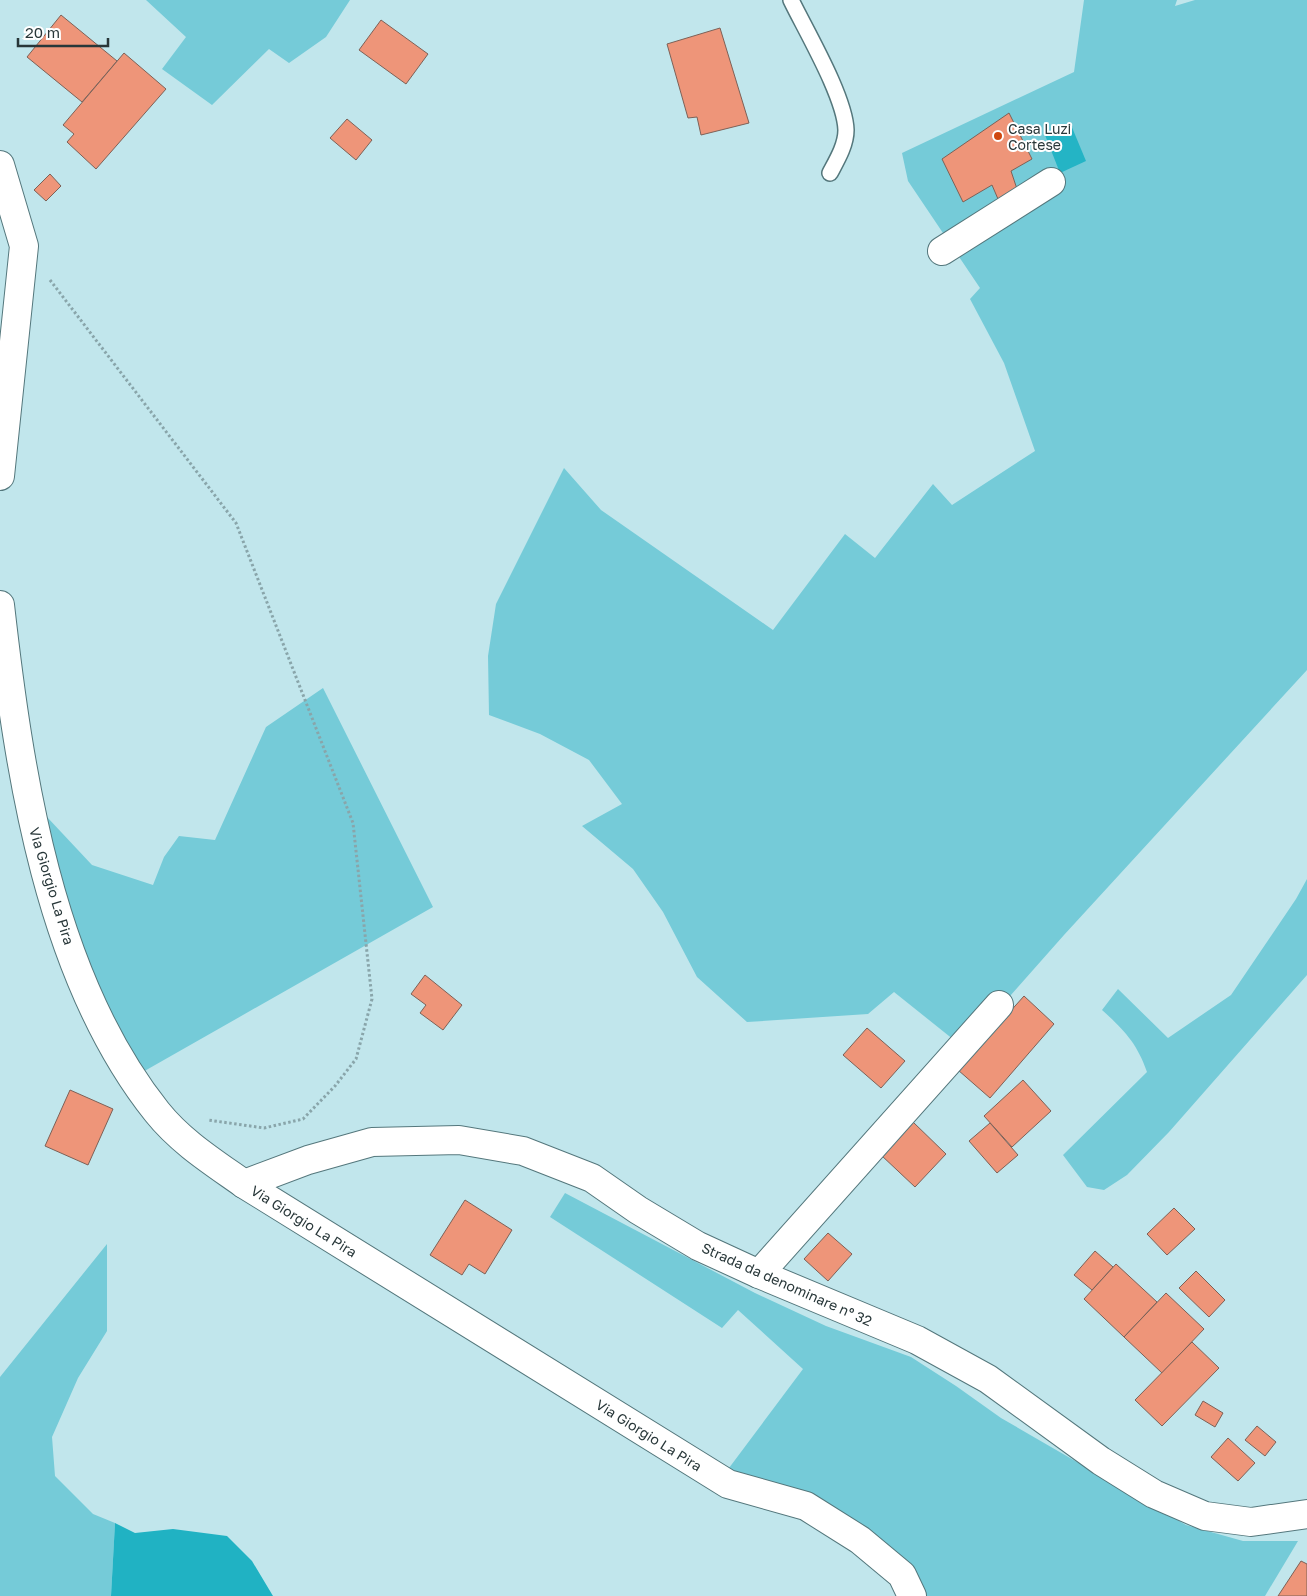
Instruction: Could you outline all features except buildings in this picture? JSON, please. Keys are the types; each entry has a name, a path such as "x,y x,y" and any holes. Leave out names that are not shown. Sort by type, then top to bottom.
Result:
{"street":[{"path":"0,165 24,246 0,476"},
{"path":"942,251 1051,182"},
{"name":"Via Giorgio La Pira","path":"0,605 8,679 30,810 61,925 92,1002 125,1067 158,1113 196,1150 244,1184 728,1484 806,1506 860,1540 902,1575 912,1596"},
{"path":"759,1274 999,1005"},
{"name":"Strada da denominare nº 32","path":"244,1184 308,1160 372,1142 459,1140 514,1150 592,1178 638,1210 698,1246 759,1274 917,1340 988,1380 1100,1461 1154,1494 1205,1516 1250,1522 1307,1514"}],"lane":[{"path":"791,0 839,99 846,130 842,150 830,172"}],"path":[{"path":"24,246 236,523 353,823 372,999 356,1059 335,1086 303,1119 264,1128 206,1120"}],"shaded area":[{"path":"146,0 350,0 326,37 289,63 269,49 212,105 162,69 186,37"},
{"path":"1084,0 1177,0 1175,6 1195,0 1307,0 1307,670 1064,935 964,1048 894,992 868,1014 747,1022 697,977 663,912 633,869 582,826 622,804 589,760 540,734 489,715 488,656 496,604 564,468 601,510 773,630 845,534 875,558 933,484 952,505 1035,451 1004,363 970,299 980,288 908,181 902,153 1074,72"},
{"path":"1071,125 1086,161 1060,173 1045,135"},
{"path":"323,688 433,907 141,1073 120,1041 67,913 47,817 92,865 153,885 164,857 179,836 215,840 266,727"},
{"path":"1307,879 1307,975 1169,1132 1127,1175 1104,1190 1087,1187 1063,1155 1147,1072 1139,1053 1129,1038 1102,1010 1118,989 1168,1038 1231,995 1296,899"},
{"path":"565,1193 755,1293 826,1326 911,1357 1001,1418 1186,1525 1243,1541 1298,1541 1265,1596 919,1596 908,1571 726,1472 803,1369 738,1310 722,1328 550,1217"},
{"path":"107,1244 107,1331 78,1378 52,1437 55,1476 93,1514 115,1523 111,1596 0,1596 0,1377"},
{"path":"115,1523 135,1533 173,1529 227,1536 252,1561 273,1596 111,1596"}],"place":[{"name":"Casa Luzi Cortese","path":"998,136"}]}
